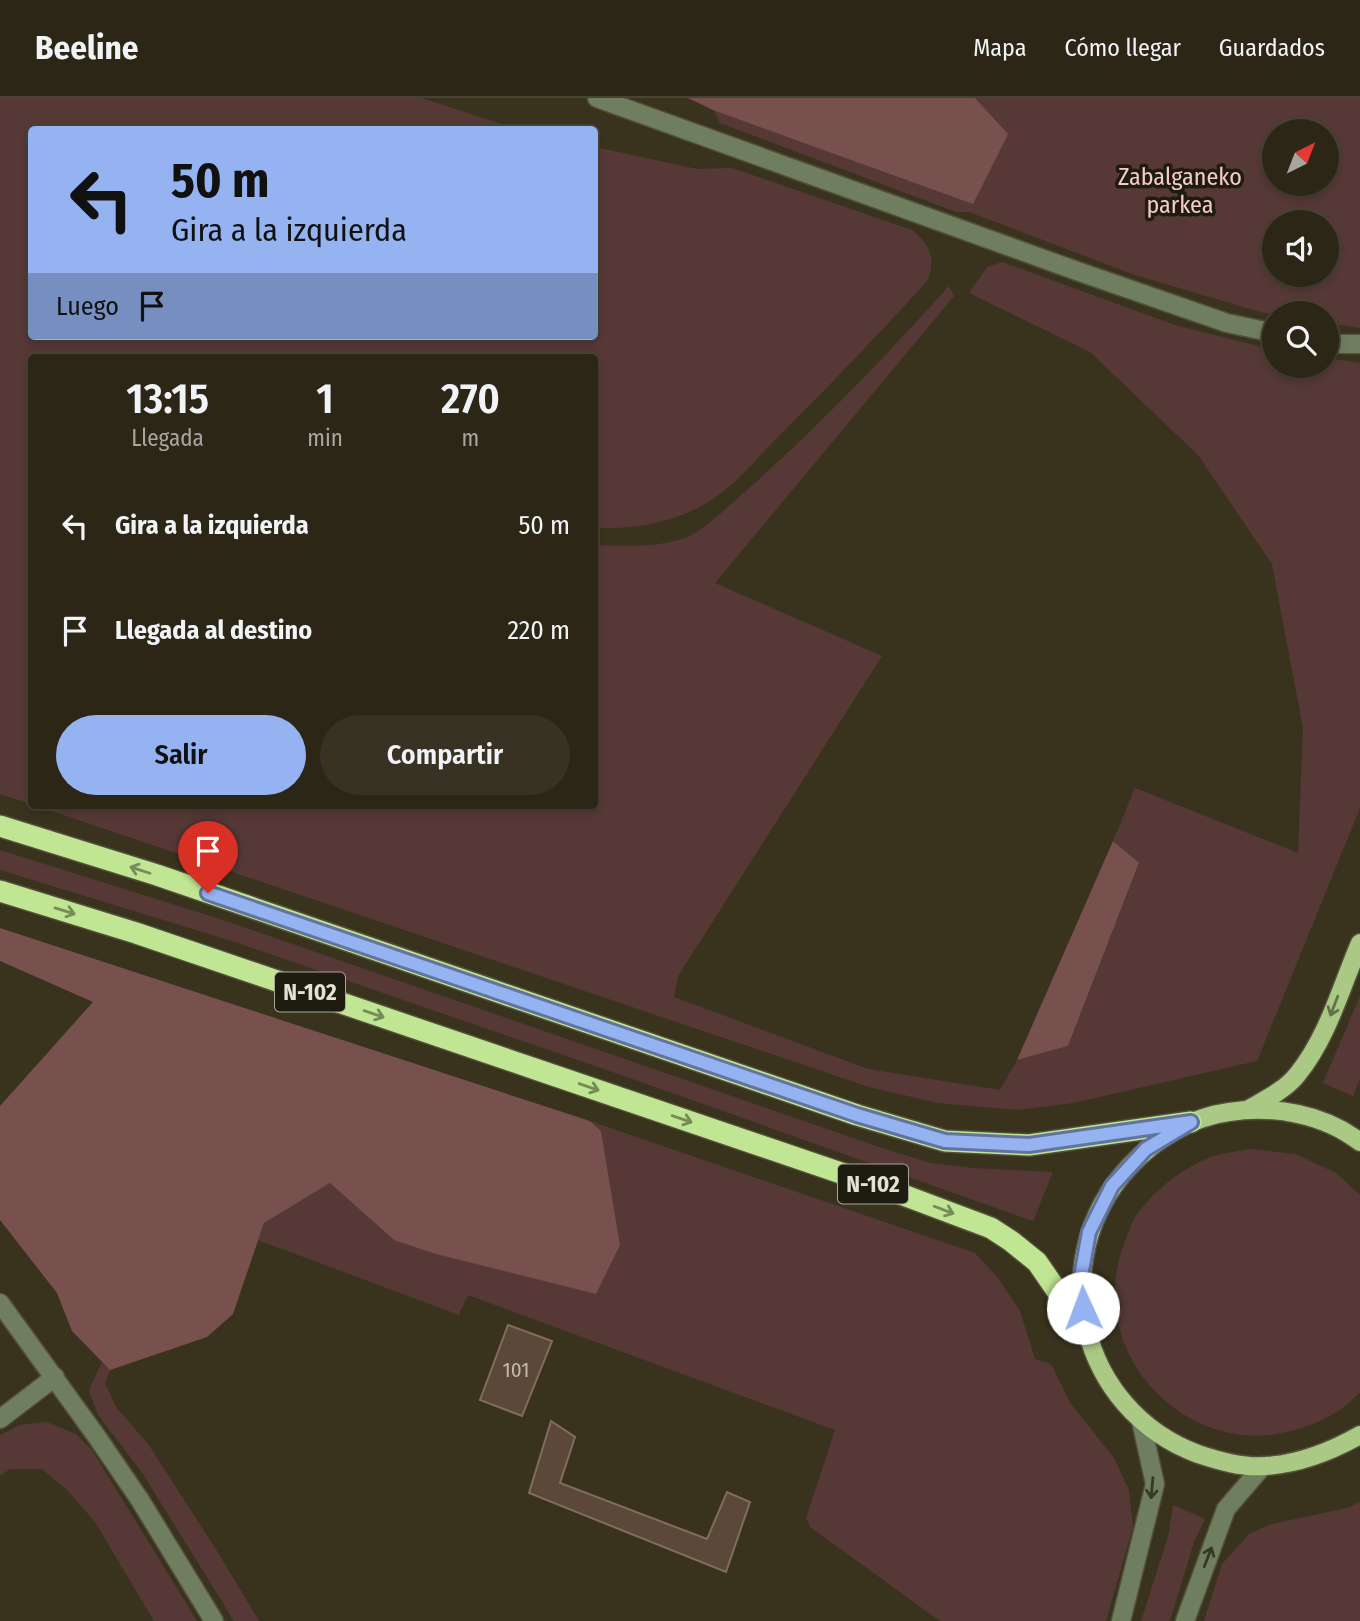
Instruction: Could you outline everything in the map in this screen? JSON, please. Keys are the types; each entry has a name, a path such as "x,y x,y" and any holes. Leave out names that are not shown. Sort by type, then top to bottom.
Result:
{"highway":[{"name":"N-102","path":"0,826 157,875 857,1115 945,1141 1029,1145 1191,1122"},
{"name":"N-102","path":"0,891 136,933 872,1184 991,1228 1037,1262 1086,1333"}],"main road":[{"path":"1249,1109 1278,1092 1297,1076 1326,1027 1360,943"},
{"path":"1360,1142 1348,1132 1300,1113 1249,1109 1219,1113 1191,1122 1146,1149 1112,1186 1089,1232 1080,1282 1086,1333 1107,1381 1141,1421 1177,1446 1219,1461 1263,1466 1298,1462 1331,1451 1360,1435"}],"street":[{"path":"597,98 1090,276 1227,323 1262,330"},
{"path":"1339,344 1360,344"},
{"path":"0,1303 140,1500 214,1621"},
{"path":"0,1419 55,1377"},
{"path":"1121,1621 1155,1484 1141,1421"},
{"path":"1185,1621 1226,1509 1263,1466"}],"green space":[{"path":"0,98 422,98 508,126 28,126 28,340 598,340 598,148 697,169 732,168 912,230 927,246 931,258 928,280 728,488 705,504 681,515 633,527 598,528 598,354 28,354 28,803 0,794"},
{"name":"Zabalganeko parkea","path":"688,98 1360,98 1360,328 1339,325 1339,301 1262,301 1262,312 1135,275 969,212 956,212 720,123 713,109"},
{"path":"1002,262 1175,325 1262,347 1262,378 1339,378 1339,360 1360,363 1360,808 1257,1061 1073,1103 1017,1110 938,1103 869,1087 46,809 598,809 598,545 640,546 663,543 685,538 700,530 774,466 826,416 949,286 954,296 715,583 882,656 678,976 674,997 868,1069 1000,1090 1017,1060 1068,1046 1139,864 1113,841 1135,788 1298,853 1303,728 1272,564 1198,455 1090,352 969,293 987,267"},
{"path":"0,850 223,920 930,1163 1053,1172 1033,1221 232,941 0,870"},
{"path":"1360,996 1360,1079 1353,1096 1323,1083"},
{"path":"590,1121 975,1253 998,1278 1020,1311 1035,1359 1051,1364 1071,1404 1114,1458 1129,1490 1133,1527 1106,1621 940,1621 810,1527 806,1518 835,1430 468,1295 459,1315 258,1240 264,1223 330,1183 394,1240 620,1245 601,1131"},
{"path":"1250,1149 1295,1154 1336,1173 1360,1195 1360,1392 1343,1407 1314,1423 1261,1436 1230,1433 1200,1423 1175,1409 1154,1390 1137,1369 1125,1345 1117,1319 1115,1292 1118,1264 1130,1227 1136,1215 1159,1189 1204,1160 1220,1154"},
{"path":"102,1362 110,1370 105,1383 116,1407 148,1444 259,1621 234,1621 141,1471 98,1415 89,1390"},
{"path":"47,1422 76,1434 92,1450 197,1621 154,1621 95,1522 67,1490 42,1469 10,1469 0,1476 0,1435 20,1425"},
{"path":"1360,1502 1360,1621 1204,1621 1222,1564 1249,1534 1272,1524 1347,1508"},
{"path":"1173,1505 1205,1519 1194,1542 1170,1621 1141,1621 1168,1537"}],"shaded area":[{"path":"688,98 975,98 1008,134 973,204 713,110"},
{"path":"1113,841 1139,863 1068,1046 1017,1060"},
{"path":"0,928 590,1121 601,1131 620,1245 596,1294 436,1254 394,1240 330,1183 264,1223 233,1314 207,1337 110,1370 72,1331 57,1293 0,1220 0,1106 93,1002 0,961"}],"building":[{"path":"508,1325 552,1341 522,1416 480,1400"},
{"path":"551,1421 575,1437 560,1483 707,1539 727,1492 750,1502 726,1572 529,1493"}],"route":[{"path":"208,893 857,1115 945,1141 1029,1145 1191,1122 1146,1149 1112,1186 1089,1232 1080,1282 1083,1308"}]}
